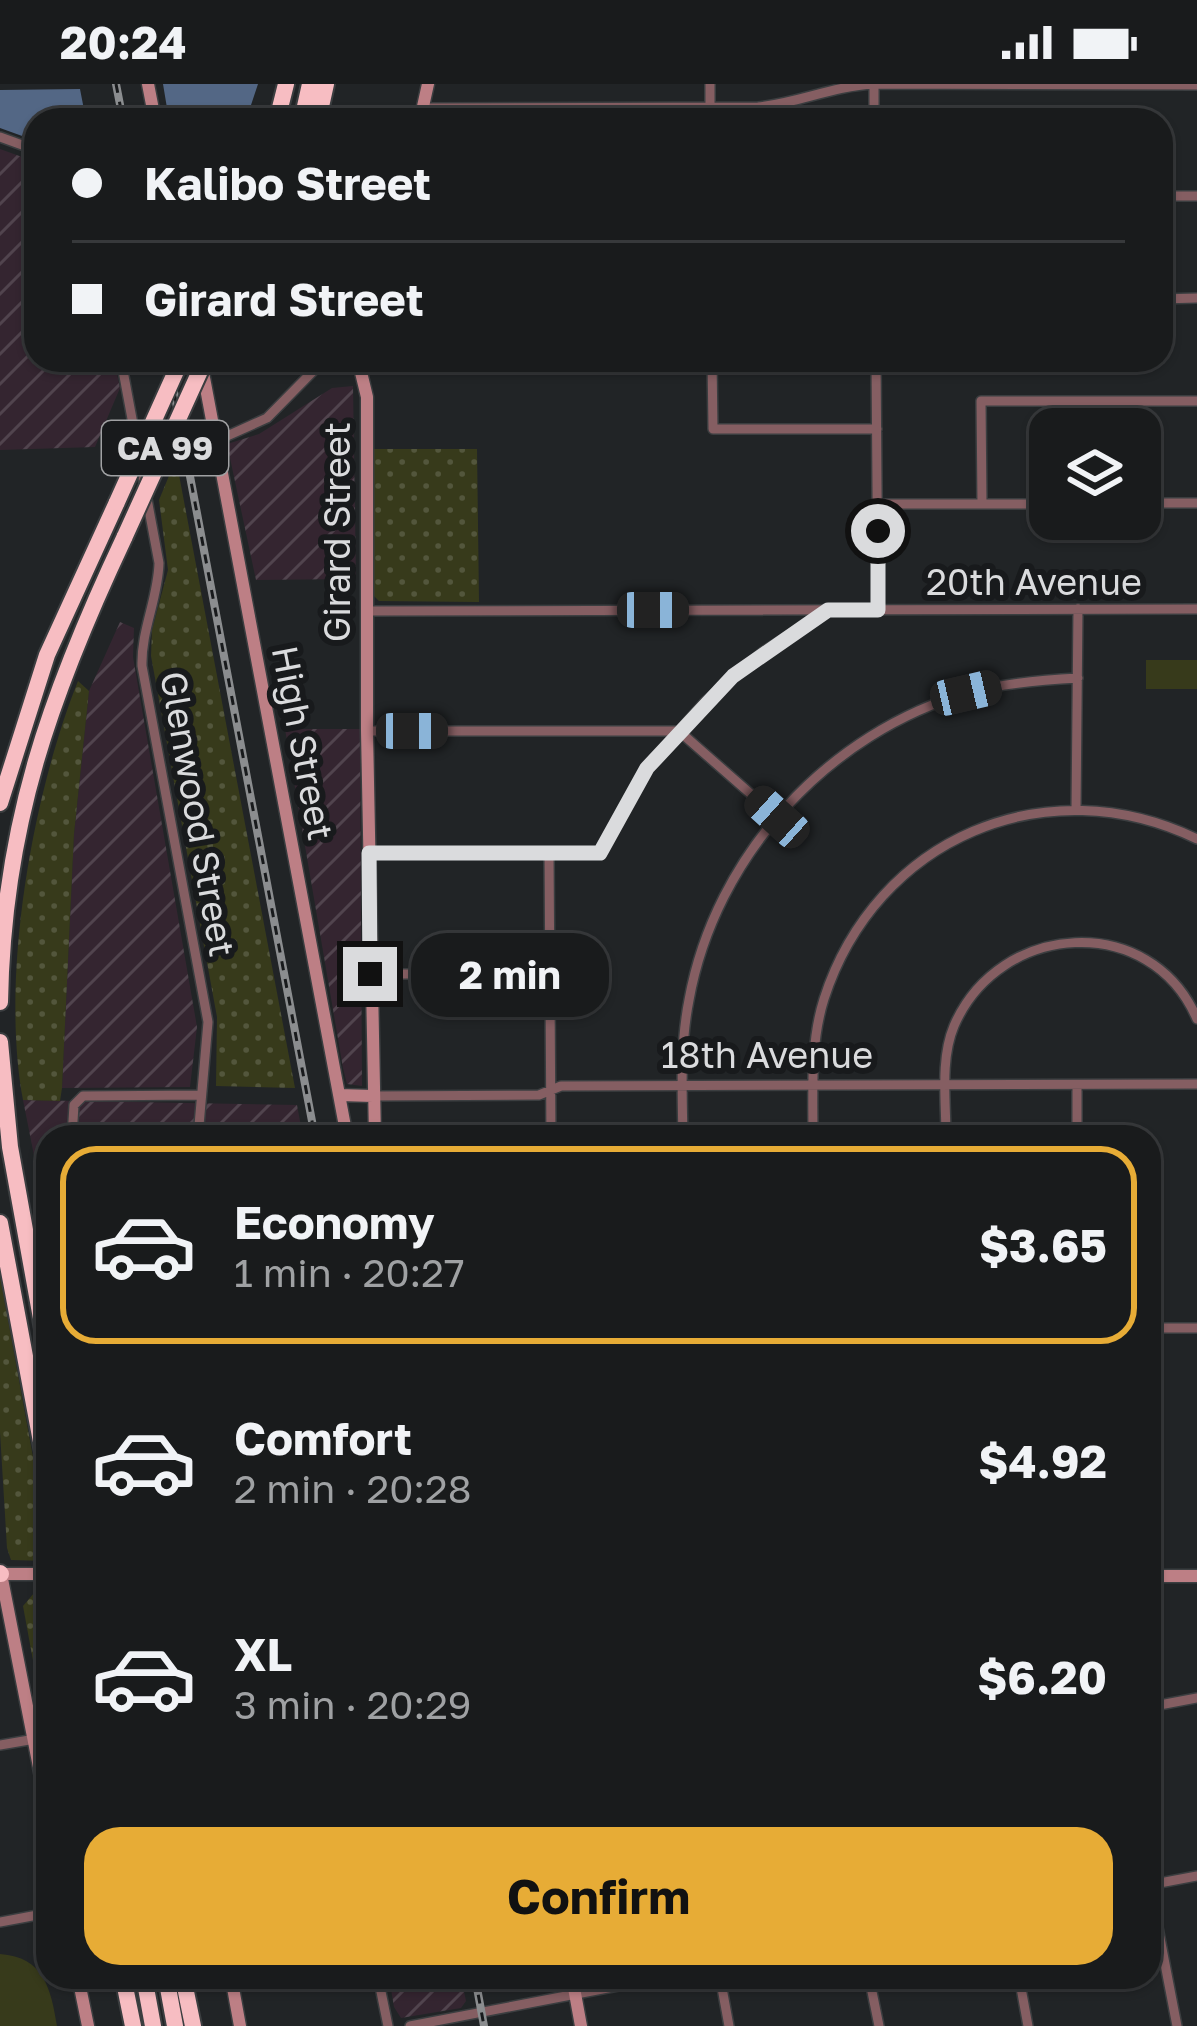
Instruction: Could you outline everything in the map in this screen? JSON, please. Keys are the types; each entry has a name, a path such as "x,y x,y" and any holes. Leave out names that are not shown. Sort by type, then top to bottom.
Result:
{"highway":[{"name":"CA 99","path":"0,803 40,674 176,372"},
{"name":"CA 99","path":"0,1002 6,905 25,792 61,680 197,372"},
{"path":"0,1042 10,1147 36,1292"},
{"path":"0,1222 36,1415"},
{"path":"29,1254 36,1278"},
{"path":"125,1989 133,2026"},
{"path":"146,1989 153,2026"},
{"path":"168,1989 175,2026"},
{"path":"186,1989 193,2026"}],"main road":[{"name":"High Street","path":"204,372 345,1125"},
{"name":"Girard Street","path":"361,372 367,397 375,1125"},
{"name":"18th Avenue","path":"339,1095 374,1096"},
{"path":"36,1574 0,1574 36,1744"},
{"path":"1161,1576 1197,1576"},
{"path":"80,1989 88,2026"},
{"path":"232,1989 240,2026"},
{"path":"574,1989 581,2026"}],"street":[{"path":"710,84 710,107"},
{"path":"669,108 782,105 827,90 874,84 1197,85"},
{"name":"Glenwood Street","path":"123,372 158,550 159,575 144,628 142,666 206,1008 208,1046 198,1125"},
{"path":"215,441 267,418 312,372"},
{"path":"712,372 713,429 877,429"},
{"path":"876,372 878,610"},
{"path":"982,504 981,401 1197,400"},
{"path":"878,504 1029,503"},
{"path":"1161,503 1197,503"},
{"path":"1076,810 1078,609"},
{"name":"20th Avenue","path":"366,611 1197,609"},
{"path":"369,853 600,853 647,768 679,731 733,676 828,610"},
{"path":"682,1125 688,1001 712,920 741,865 777,817 832,763 896,722 966,693 1004,684 1078,678"},
{"path":"368,731 679,731 777,817"},
{"path":"814,1125 815,1040 824,1000 860,924 920,862 974,830 1030,813 1076,810 1134,815 1197,839"},
{"path":"549,853 551,1125"},
{"path":"946,1125 952,1030 980,984 1024,952 1079,941 1133,954 1178,986 1197,1019"},
{"path":"370,974 551,974"},
{"name":"18th Avenue","path":"374,1096 539,1095 561,1086 1197,1084"},
{"path":"1077,1085 1077,1125"},
{"path":"74,1125 77,1099 83,1096 199,1095"},
{"path":"1161,1328 1197,1328"},
{"path":"1161,1705 1197,1698"},
{"path":"0,1744 35,1738"},
{"path":"1161,1882 1197,1876"},
{"path":"0,1922 36,1914"},
{"path":"1161,1945 1177,2026"},
{"path":"380,1989 388,2026"},
{"path":"410,2026 601,1989"},
{"path":"722,1989 730,2026"},
{"path":"871,1989 879,2026"},
{"path":"1020,1989 1028,2026"}],"shaded area":[{"path":"0,149 24,158 24,372 117,372 120,388 95,447 0,450"},
{"path":"353,386 356,579 256,580 227,444 259,434 332,388"},
{"path":"120,622 134,628 133,657 197,1027 190,1087 62,1088 74,834 89,691"},
{"path":"285,729 360,729 362,1086 347,1084 343,1068"},
{"path":"23,1100 297,1105 301,1125 36,1125 36,1166"},
{"path":"391,1989 464,1989 466,2001 461,2008 401,2018"}],"green space":[{"path":"373,449 477,449 479,602 379,601 373,595"},
{"path":"176,459 295,1088 216,1086 217,1017 151,656 152,630 168,570 159,500"},
{"path":"1146,660 1197,660 1197,689 1146,689"},
{"path":"78,681 89,691 74,834 62,1088 60,1101 23,1100 15,999 25,888 47,778"},
{"path":"0,1276 36,1473 36,1561 11,1560 7,1548 0,1432"},
{"path":"36,1591 36,1677 23,1606"},
{"path":"0,1954 36,1968 36,1989 48,1989 57,2026 0,2026"}],"water":[{"path":"163,84 258,84 250,108 167,108"},
{"path":"80,89 84,108 24,108 24,137 0,128 0,90"}],"railway":[{"path":"116,84 121,108"},
{"path":"170,372 313,1125"},
{"path":"477,1989 484,2026"}],"route":[{"path":"370,974 369,853 600,853 647,768 733,676 828,610 878,610 878,531"}]}
